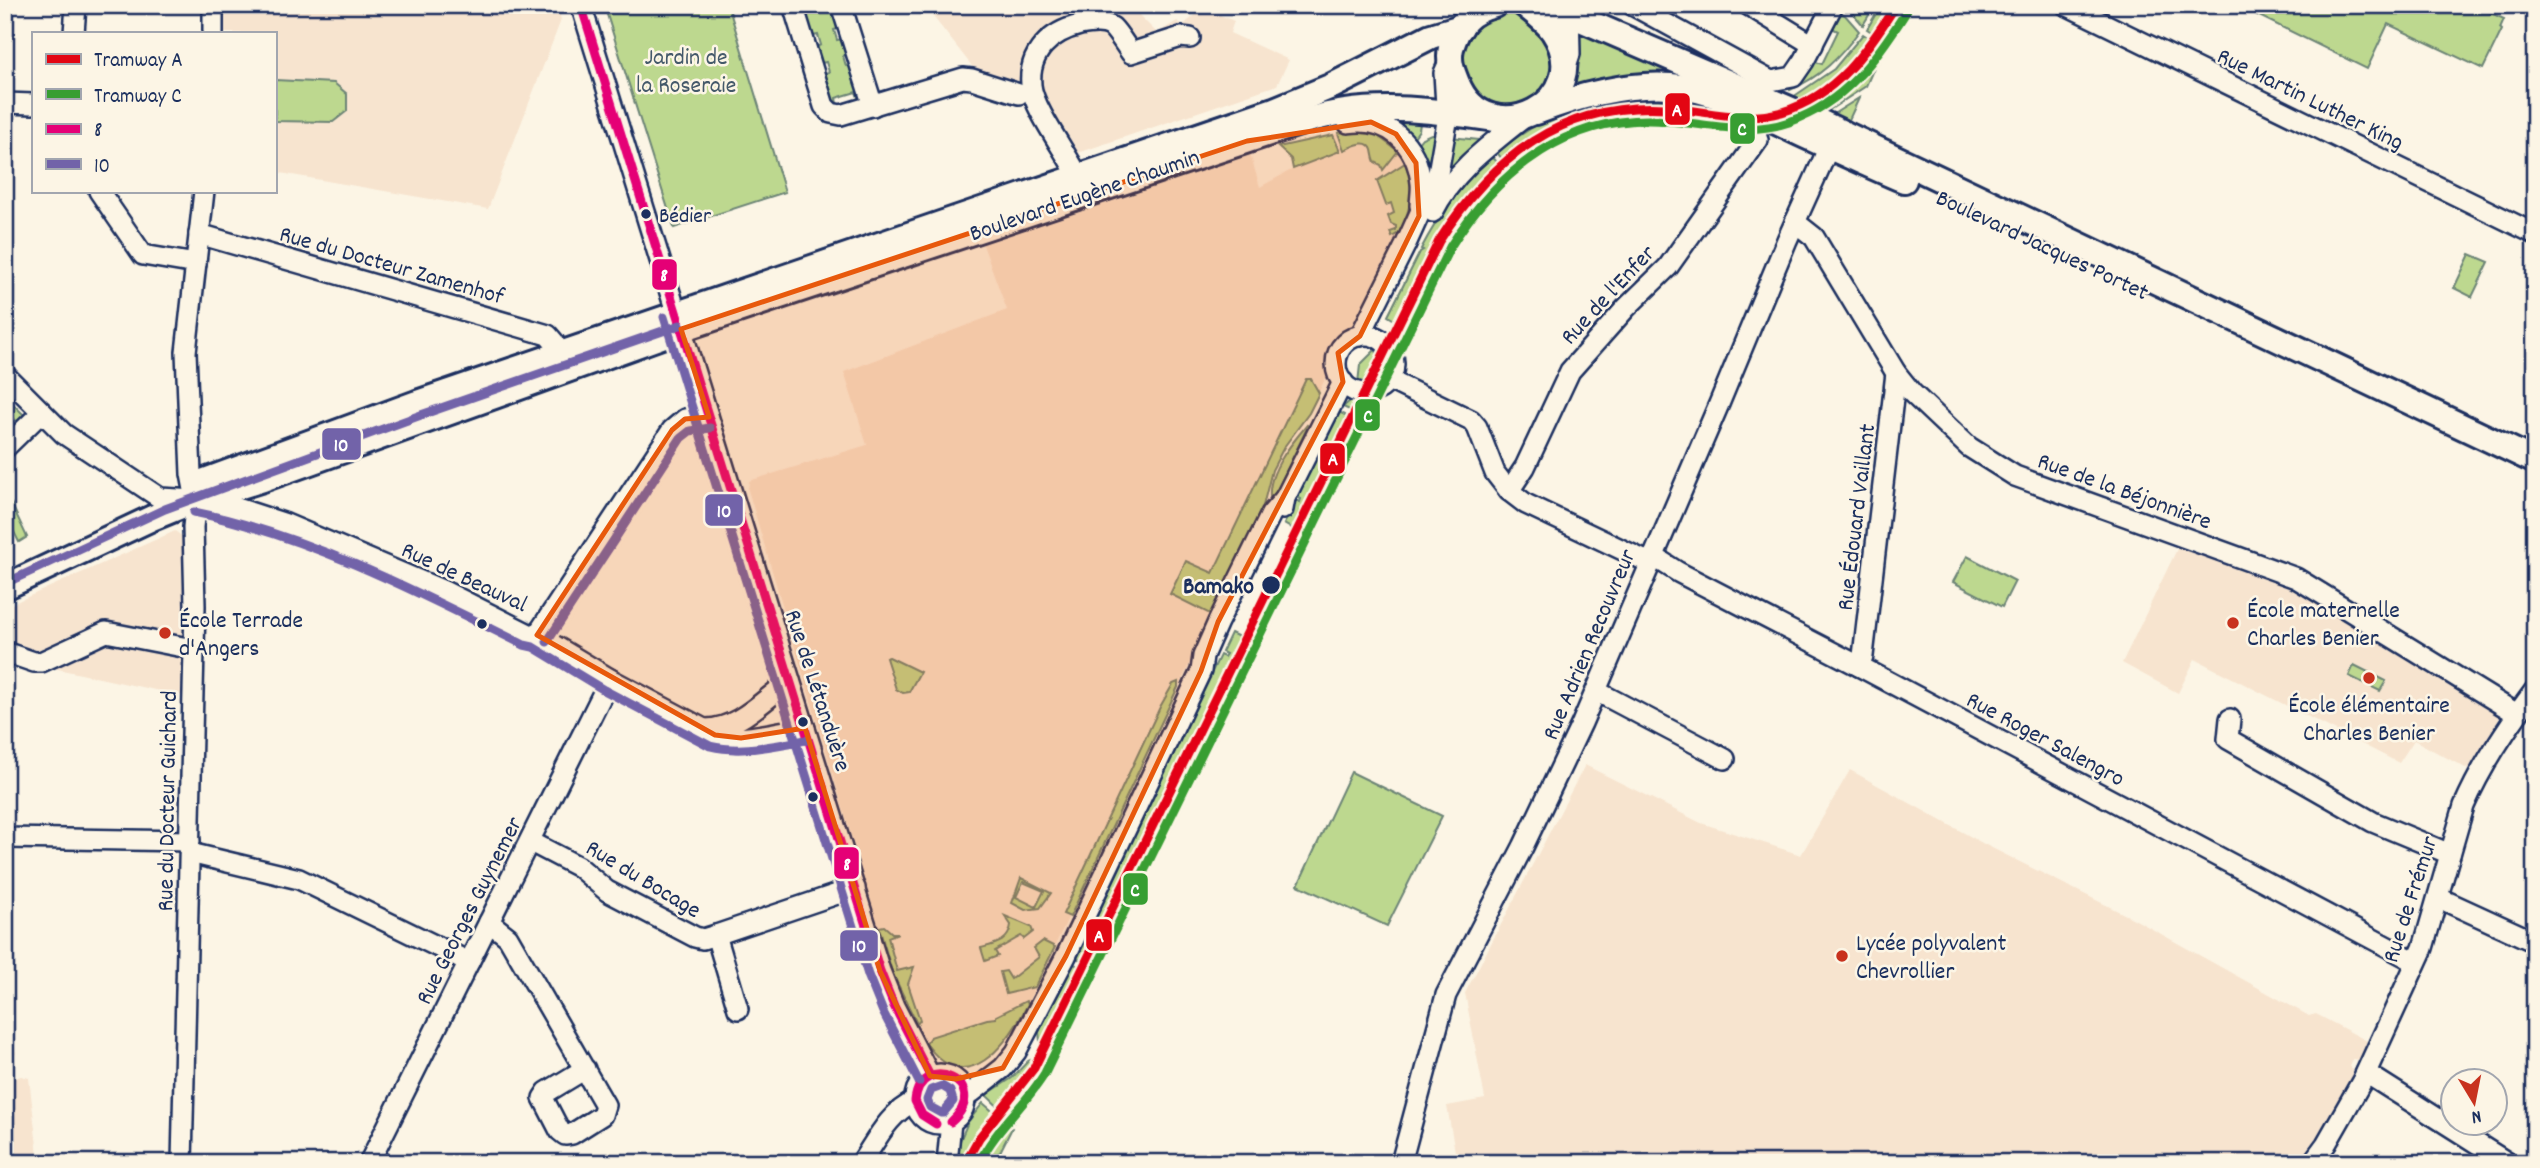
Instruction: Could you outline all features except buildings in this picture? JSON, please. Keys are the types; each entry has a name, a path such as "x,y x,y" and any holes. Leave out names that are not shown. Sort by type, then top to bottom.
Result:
{"main road":[{"path":"1525,5 1553,31 1566,66 1557,91 1531,114"},
{"path":"1539,5 1569,10"},
{"name":"Boulevard Jacques Portet","path":"1569,10 1605,29 1824,124 2535,461"},
{"name":"Boulevard Eugène Chaumin","path":"679,321 1078,176 1273,110 1332,86 1477,12"},
{"path":"1477,12 1454,39 1449,62 1458,86 1466,97 1482,111 1496,118"},
{"name":"Boulevard Jacques Portet","path":"1531,114 1600,92 1646,86 1671,86 1718,97 1754,111 2317,369 2535,477"},
{"name":"Boulevard Eugène Chaumin","path":"679,321 1319,116 1381,109 1447,112 1504,119 1531,114"},
{"path":"5,587 142,522 195,493 417,403 559,355 679,321"},
{"path":"5,570 160,498 263,480 679,321"}],"street":[{"path":"75,32 76,5"},
{"path":"213,5 213,32"},
{"name":"Rue de Létanduère","path":"581,5 880,971 894,1006 930,1076"},
{"path":"793,5 827,110 836,115 963,78 1019,94"},
{"path":"841,5 873,106"},
{"path":"1632,5 1772,81 1793,77 1833,5"},
{"path":"1748,5 1812,45"},
{"name":"Rue Martin Luther King","path":"2066,5 2535,234"},
{"path":"1566,66 1570,54 1569,10"},
{"path":"1078,176 1032,91 1032,67 1046,41 1068,28 1094,23 1112,27 1131,53 1181,37 1190,38"},
{"path":"1367,336 1438,173 1446,133 1444,73 1449,62"},
{"path":"5,103 32,104"},
{"path":"1367,336 1388,346 1394,362 1389,380 1378,390 1364,393 1349,388 1343,382 1337,369 1338,353 1347,341 1367,336 1382,317 1442,193 1464,167 1531,114"},
{"path":"1247,141 1268,140 1358,121 1383,124 1409,148 1416,163 1421,184 1419,216"},
{"name":"Rue de l'Enfer","path":"1509,491 1525,467 1570,371 1626,308 1668,267 1758,140"},
{"name":"Rue Adrien Recouvreur","path":"1401,1163 1446,995 1523,847 1595,691 1829,147"},
{"path":"100,192 143,255 196,264"},
{"name":"Rue du Docteur Guichard","path":"182,1163 195,606 195,493 191,474 186,352 204,192"},
{"name":"Rue de la Béjonnière","path":"1795,222 1814,237 1896,373 1912,393 1969,447 2001,470 2296,578 2517,714"},
{"name":"Rue du Docteur Zamenhof","path":"199,234 548,335 559,355"},
{"name":"Rue Édouard Vaillant","path":"1858,666 1863,656 1896,373"},
{"path":"5,375 64,434 160,498"},
{"path":"1389,380 1471,420 1477,427 1495,473 1509,491"},
{"path":"965,1097 1003,1068 1016,1052 1066,956 1201,671 1203,656 1218,622 1271,514 1285,498 1343,382"},
{"path":"5,448 42,412"},
{"path":"537,635 672,430 685,419 708,416"},
{"name":"Rue Roger Salengro","path":"1509,491 1526,504 1678,572 2416,962"},
{"name":"Rue de Beauval","path":"195,493 286,524 444,591 529,634 537,635 699,728 727,739 806,728"},
{"path":"5,652 41,662 106,632 193,649"},
{"name":"Rue Georges Guynemer","path":"369,1163 610,679"},
{"path":"699,728 717,729 733,723 790,681"},
{"name":"Rue de Frémur","path":"2312,1163 2366,1073 2416,962 2439,898 2470,790 2535,690"},
{"path":"1595,691 1725,759"},
{"path":"2230,719 2228,739 2373,822 2450,854"},
{"path":"5,838 190,847 299,879 469,962"},
{"name":"Rue du Bocage","path":"531,842 579,867 607,891 703,939 855,888"},
{"path":"2439,898 2535,942"},
{"path":"489,922 508,937 585,1069"},
{"path":"716,935 738,1009"},
{"path":"956,1079 1003,1068"},
{"path":"2366,1073 2508,1163"},
{"path":"944,1074 956,1079 964,1089 965,1097 962,1111 943,1123 922,1116 915,1101 918,1088 930,1076 944,1074"},
{"path":"861,1163 892,1116 915,1101"},
{"path":"938,1163 943,1123"},
{"path":"943,1123 947,1163"}],"highlighted area":[{"path":"1371,122 1396,134 1416,163 1419,216 1360,336 1338,353 1343,382 1218,622 1201,671 1066,956 1003,1068 956,1079 930,1076 880,971 805,728 741,738 715,735 537,635 672,430 685,419 709,417 681,329 1247,141"}],"shaded area":[{"path":"225,5 557,5 561,20 488,209 276,172 276,32 225,32"},
{"path":"924,5 1146,5 1137,13 1157,33 1177,21 1183,25 1204,8 1234,21 1230,33 1289,60 1277,85 1072,155 1040,98 975,70"},
{"path":"1353,130 1386,140 1402,156 1410,175 1408,216 1355,328 1325,379 1309,413 1284,447 1272,470 1261,514 1015,1029 1008,1040 989,1057 970,1067 950,1066 935,1055 926,1043 888,959 748,490 749,481 867,445 844,372 1007,310 982,242 1250,154 1260,187 1293,169 1291,159 1278,147"},
{"path":"175,531 183,537 183,696 5,660 5,607"},
{"path":"2179,545 2300,592 2492,709 2499,717 2498,726 2471,771 2414,740 2399,763 2195,659 2178,693 2122,663"},
{"name":"Lycée polyvalent Chevrollier","path":"1585,765 1701,823 1801,855 1850,770 1984,844 2134,919 2309,1016 2316,1014 2371,1043 2362,1060 2353,1059 2350,1067 2355,1074 2302,1163 1457,1163 1447,1106 1485,1099 1465,993"},
{"path":"5,1015 16,1054 5,1057"},
{"path":"21,1076 29,1078 39,1163 5,1163 5,1081"}],"green space":[{"name":"Jardin de la Roseraie","path":"604,5 728,5 785,192 674,228"},
{"path":"801,5 838,5 844,27 834,30 837,40 847,38 852,53 843,56 846,66 855,63 864,95 860,103 856,92 836,98 836,109 820,74 829,72 826,62 817,64 812,48 821,45 818,35 809,37"},
{"path":"1850,5 1875,5 1863,25 1849,9"},
{"path":"1881,5 1903,5 1887,42 1867,29"},
{"path":"2237,5 2474,5 2504,19 2500,28 2502,30 2483,69 2388,24 2367,69"},
{"path":"1500,11 1514,11 1535,19 1556,63 1542,95 1509,110 1470,92 1461,78 1464,34"},
{"path":"1836,11 1845,15 1859,31 1829,66 1790,90 1788,84 1812,61 1822,64 1838,31 1828,26"},
{"path":"1575,27 1701,76 1572,88"},
{"path":"1863,34 1883,47 1866,86 1826,112 1793,97 1834,69"},
{"path":"276,80 334,83 347,94 347,111 333,122 276,121"},
{"path":"1639,94 1712,102 1710,119 1659,111 1624,113 1622,101"},
{"path":"1859,98 1848,122 1832,115"},
{"path":"1616,102 1618,113 1558,131 1505,163 1496,151 1539,123 1572,108"},
{"path":"1377,117 1421,117 1419,130 1410,143"},
{"path":"1353,130 1375,134 1398,151 1383,170 1381,165 1375,162 1372,150 1367,144 1344,150 1338,133"},
{"path":"1431,134 1440,135 1428,183 1414,148 1422,138"},
{"path":"1333,135 1340,151 1293,169 1291,159 1278,147"},
{"path":"1450,137 1479,140 1481,143 1438,184"},
{"path":"1491,155 1501,167 1469,202 1456,221 1432,261 1401,324 1388,316 1423,250 1421,249 1452,199"},
{"path":"1405,163 1411,189 1409,206 1400,232 1392,237 1390,232 1396,230 1396,226 1391,224 1388,216 1394,213 1391,203 1386,205 1377,181"},
{"path":"2470,254 2489,262 2472,297 2454,288"},
{"path":"1375,350 1384,361 1383,375 1372,384 1358,383 1360,365"},
{"path":"1306,379 1311,379 1319,393 1272,470 1261,514 1212,615 1170,594 1186,561 1213,573"},
{"path":"5,396 27,418 21,425 13,418 7,425 14,431 5,434"},
{"path":"1351,400 1364,401 1358,414 1343,407"},
{"path":"1339,412 1355,420 1300,533 1284,524 1296,500 1300,502 1301,499 1297,497"},
{"path":"1307,425 1271,503 1271,482 1280,461"},
{"path":"5,503 11,503 27,537 19,542 5,514"},
{"path":"1967,556 2015,581 2002,607 1953,582"},
{"path":"1231,633 1247,641 1089,965 1075,957 1091,924 1095,923 1093,921 1220,655 1224,657 1226,654 1222,652"},
{"path":"886,658 920,672 909,692 903,693 896,689"},
{"path":"2354,665 2386,681 2380,691 2349,676"},
{"path":"1178,682 1070,917 1063,914 1160,707 1173,684"},
{"path":"1351,772 1442,816 1387,926 1298,885"},
{"path":"1021,878 1051,893 1040,908 1025,910 1012,903","holes":["1023,882 1044,891 1036,907 1016,897"]},
{"path":"1005,916 1031,927 1033,932 1024,939 1021,936 995,951 998,956 985,961 981,948 1005,939 1010,931 1011,925"},
{"path":"884,926 892,933 898,933 888,937 897,971 914,967 908,984 920,1020 917,1024 892,972 879,927"},
{"path":"1043,941 1055,947 1035,987 1006,994 1000,972 1006,971 1011,979 1039,957 1034,948"},
{"path":"1072,963 1087,970 1050,1048 1040,1041 1039,1032"},
{"path":"1026,1001 1028,1004 1009,1035 984,1060 971,1067 956,1067 941,1060 926,1043 930,1037 996,1018"},
{"path":"1039,1056 1045,1058 1014,1122 986,1095 1012,1078 1028,1061"},
{"path":"983,1103 1012,1128 1000,1152 990,1163 953,1163 955,1143 959,1143 968,1122"}],"tram line":[{"name":"A","path":"965,1163 979,1138 1034,1068 1439,241 1460,211 1482,184 1533,141 1562,126 1594,115 1629,109 1666,108 1752,116 1782,112 1801,105 1819,95 1848,70 1874,39 1896,5"},
{"name":"C","path":"979,1163 993,1139 1045,1073 1450,247 1469,219 1515,170 1541,151 1569,136 1600,126 1633,121 1668,121 1744,129 1774,126 1809,114 1857,78 1906,12"}],"transit line":[{"name":"8","path":"581,5 880,971 894,1006 930,1076"},
{"name":"10","path":"664,317 868,975 883,1012 919,1082"},
{"name":"10","path":"10,581 165,509 421,415 680,325"},
{"name":"10","path":"547,642 681,438 690,431 710,428"},
{"name":"10","path":"194,512 279,535 404,586 533,647 604,690 710,746 746,749 807,740"},
{"name":"8","path":"936,1124 922,1115 915,1101 920,1086 929,1077 940,1075 951,1078 960,1085 965,1095 962,1108 951,1122"},
{"name":"10","path":"941,1113 930,1107 927,1100 931,1090 942,1086 950,1091 953,1101 943,1113"}],"place":[{"name":"Bédier","path":"646,214"},
{"name":"Bamako","path":"1271,585"},
{"name":"École maternelle Charles Benier","path":"2233,623"},
{"name":"École Terrade d'Angers","path":"165,633"},
{"name":"École élémentaire Charles Benier","path":"2369,678"},
{"name":"Lycée polyvalent Chevrollier","path":"1842,956"}]}
